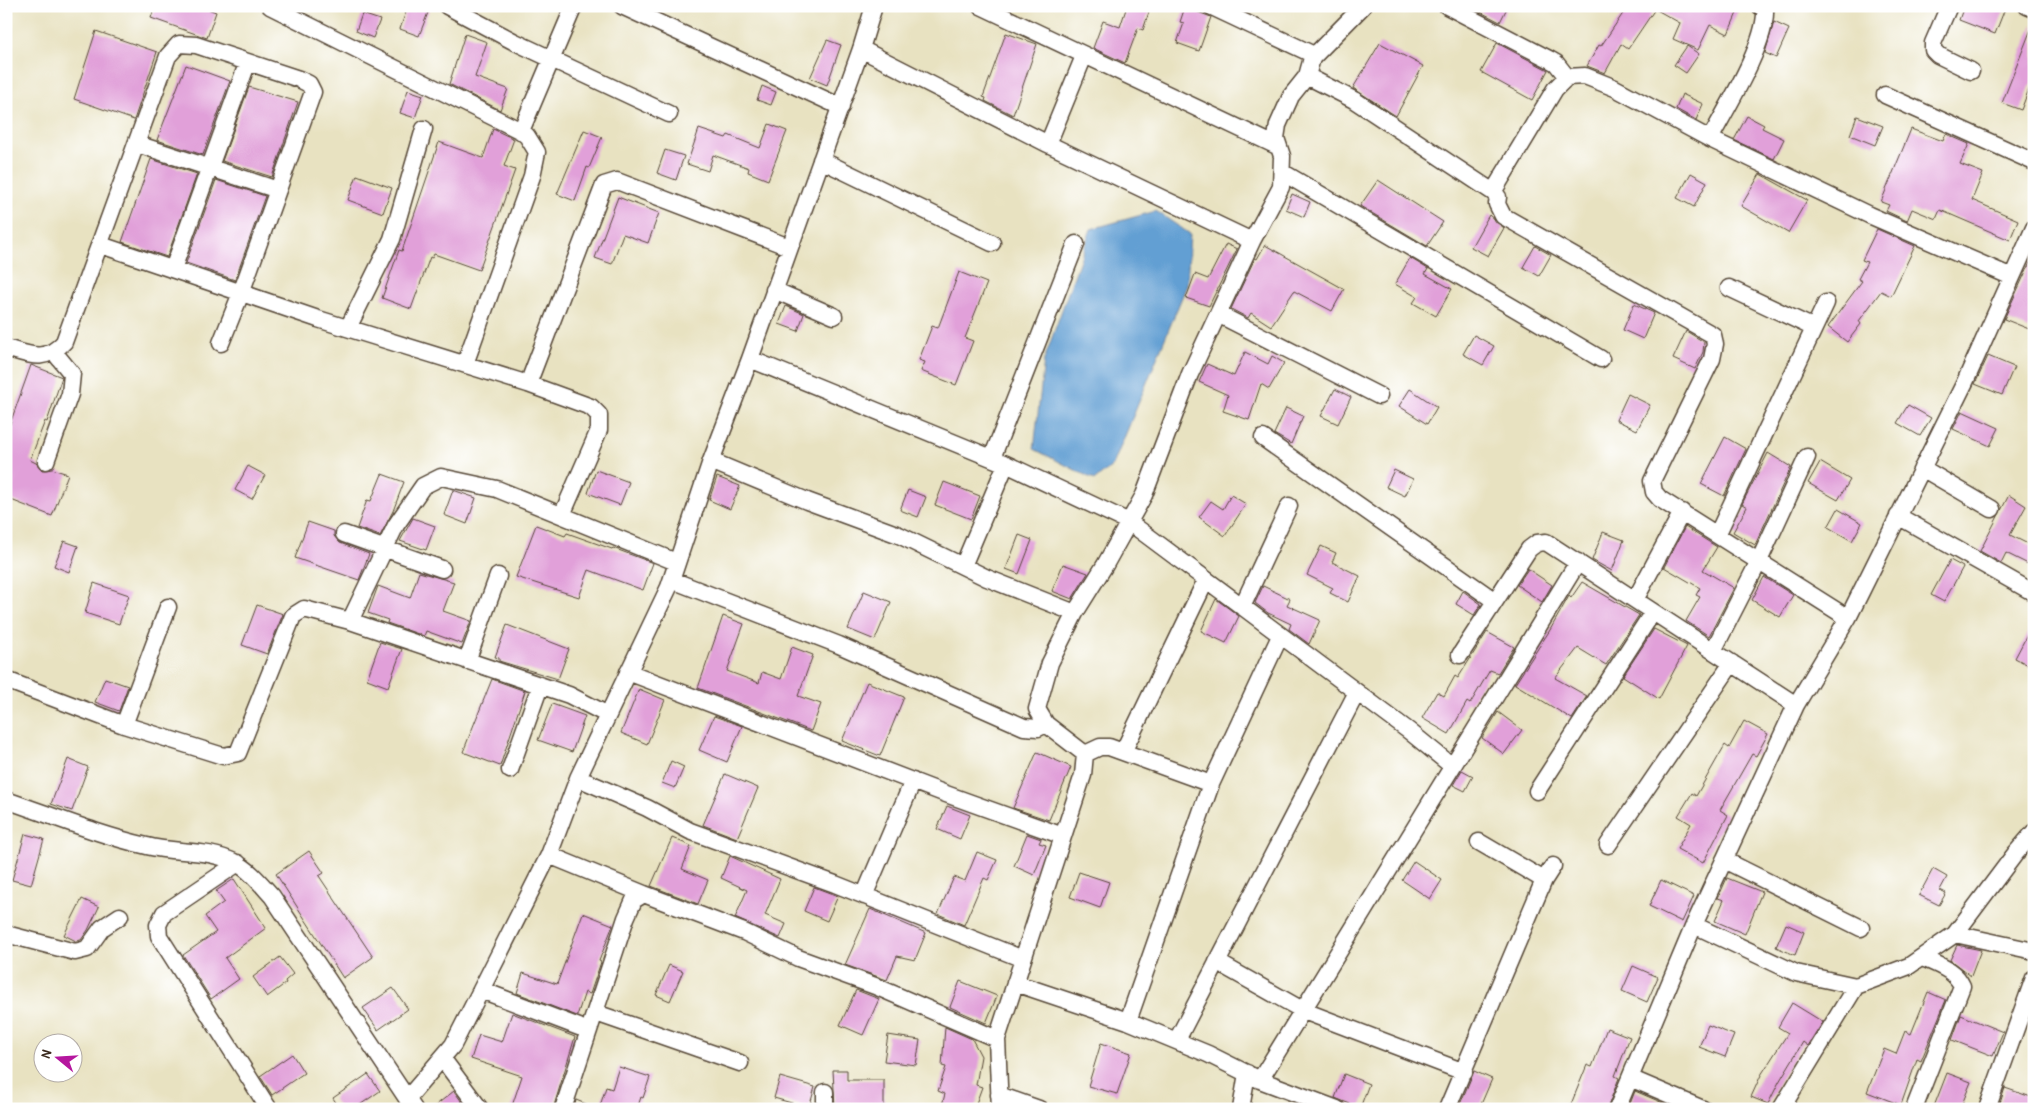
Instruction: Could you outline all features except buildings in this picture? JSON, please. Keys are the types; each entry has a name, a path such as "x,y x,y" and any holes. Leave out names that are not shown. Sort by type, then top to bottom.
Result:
{"street":[{"path":"270,6 521,131 527,136 537,152 532,176 465,364"},
{"path":"447,6 551,59 669,114"},
{"path":"521,131 574,6"},
{"path":"622,6 840,106"},
{"path":"6,800 148,846 174,850 198,850 238,863 256,878 272,896 411,1104 453,1045 482,990 511,928 549,855 578,778 672,580 676,562 711,461 750,359 861,49 874,6"},
{"path":"981,6 1279,147"},
{"path":"1210,6 1314,55"},
{"path":"1085,754 1046,724 1037,709 1050,663 1075,613 1144,495 1190,374 1220,315 1252,241 1282,187 1282,156 1276,138 1278,125 1291,96 1307,76 1314,55 1363,6"},
{"path":"1447,6 1549,58 1556,63 1567,77"},
{"path":"1710,139 1749,64 1766,19 1765,9 1760,6"},
{"path":"1949,6 1933,43 1933,50 1938,55 1971,71"},
{"path":"2027,6 2034,9"},
{"path":"6,348 37,356 54,352 68,334 168,56 179,44 196,45 247,64 299,79 309,84 312,92 241,293 221,343"},
{"path":"861,49 1048,144 1252,241"},
{"path":"1048,144 1084,56"},
{"path":"173,270 247,64"},
{"path":"1307,76 1354,100 1493,192 1498,197 1497,204 1503,216 1713,335 1715,344 1712,359 1652,481 1654,492 1660,499 1848,618"},
{"path":"1493,192 1555,89 1567,77 1585,76 1615,88 1710,139 1869,215 2012,277"},
{"path":"1885,95 2034,162"},
{"path":"348,328 392,239 424,129"},
{"path":"137,144 278,190"},
{"path":"821,160 992,243"},
{"path":"1282,172 1602,359"},
{"path":"528,384 604,185 617,181 789,247"},
{"path":"1617,1109 1694,925 1796,706 1848,618 1965,382 2034,228"},
{"path":"963,566 1076,244"},
{"path":"100,245 348,328 528,384 591,407 600,415 598,430 562,515"},
{"path":"1729,288 1814,328"},
{"path":"774,290 834,316"},
{"path":"1717,535 1826,303"},
{"path":"1220,315 1378,396"},
{"path":"46,461 70,394 72,374 54,352"},
{"path":"750,359 999,461 1129,522 1357,692 1452,766"},
{"path":"1263,438 1495,601"},
{"path":"1713,651 1759,561 1807,456"},
{"path":"711,461 808,501 899,535 987,578 1075,613"},
{"path":"1922,468 1992,509"},
{"path":"350,622 396,525 423,486 441,477 497,489 676,562"},
{"path":"1242,607 1289,506"},
{"path":"1635,600 1682,512"},
{"path":"1898,516 2034,593"},
{"path":"344,534 442,569"},
{"path":"1460,655 1529,549 1537,543 1546,542 1796,706"},
{"path":"1241,1109 1254,1076 1304,1011 1578,562"},
{"path":"467,661 498,576"},
{"path":"672,580 839,644 1024,727 1038,728 1046,724"},
{"path":"1122,752 1206,580"},
{"path":"124,725 168,607"},
{"path":"6,680 124,725 223,756 238,753 293,616 304,609 350,622 569,695 608,715"},
{"path":"1537,791 1653,612"},
{"path":"1128,1021 1211,784 1280,636"},
{"path":"1608,845 1732,663"},
{"path":"628,672 913,782 1062,836"},
{"path":"510,770 540,686"},
{"path":"1176,1040 1357,692"},
{"path":"1085,754 1100,747 1122,752 1211,784"},
{"path":"1039,1109 999,1102 997,1039 1083,775 1085,754"},
{"path":"578,778 647,808 690,831 864,896 1023,959"},
{"path":"864,896 913,782"},
{"path":"1694,925 1796,973 1856,986 1910,966 1923,958 1945,939 1955,934 2015,854 2034,832"},
{"path":"1479,842 1544,880"},
{"path":"549,855 744,932 798,958 875,986 997,1039"},
{"path":"1724,860 1861,928"},
{"path":"238,863 164,913 158,925 159,936 269,1109"},
{"path":"1447,1109 1544,880 1553,866"},
{"path":"563,1109 630,907 634,900 644,894"},
{"path":"6,934 75,952 87,949 102,928 120,916"},
{"path":"1955,934 2034,951"},
{"path":"1914,1109 1962,986 1950,972 1923,958"},
{"path":"1217,962 1304,1011 1464,1072"},
{"path":"1987,1109 2034,978"},
{"path":"1015,983 1128,1021 1176,1040 1254,1076 1337,1109"},
{"path":"1781,1109 1856,986"},
{"path":"482,990 579,1027"},
{"path":"596,1013 740,1063"},
{"path":"442,1058 480,1109"},
{"path":"1630,1078 1703,1109"},
{"path":"825,1092 825,1109"}],"water":[{"path":"1156,211 1190,234 1187,285 1113,465 1095,480 1034,449 1044,360 1091,229"}]}
